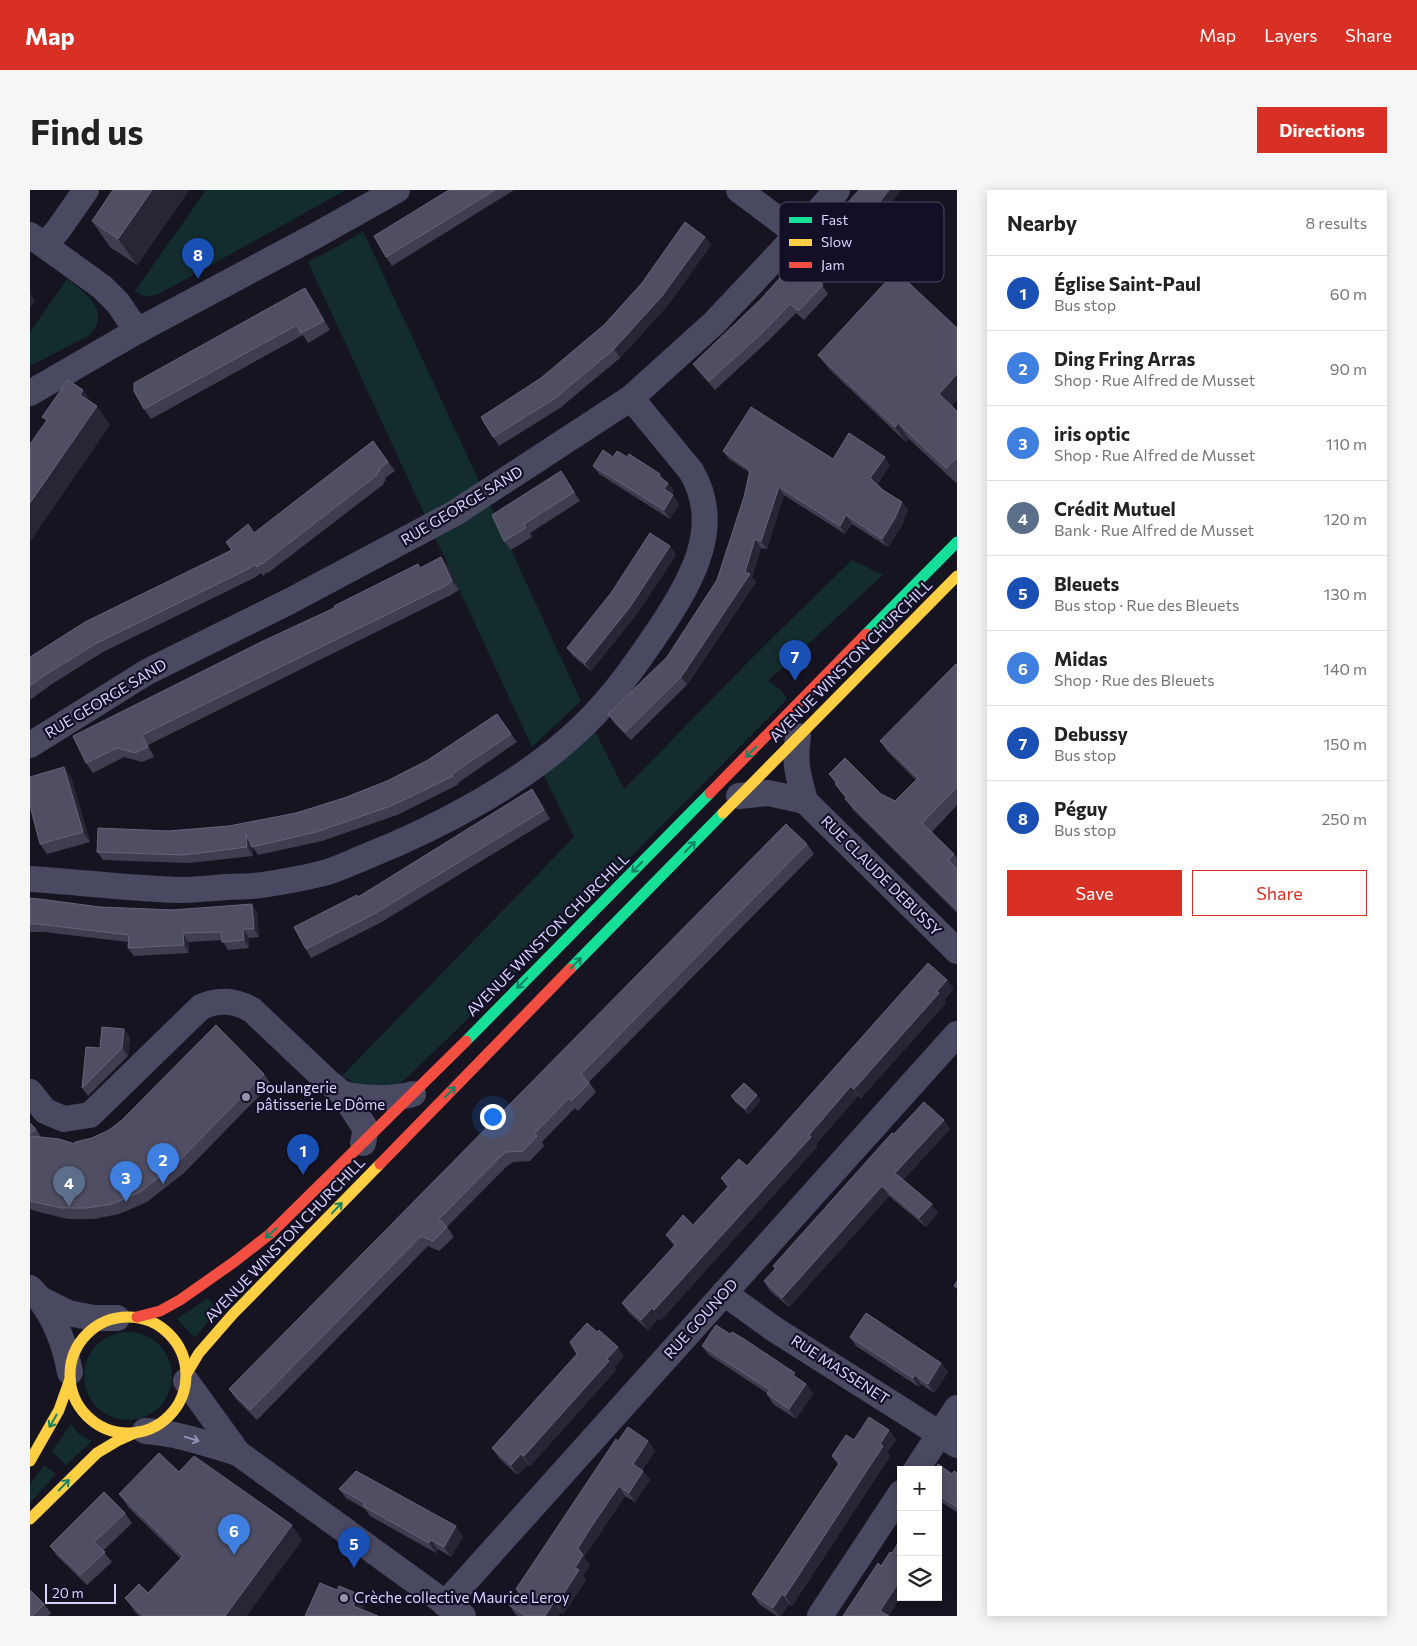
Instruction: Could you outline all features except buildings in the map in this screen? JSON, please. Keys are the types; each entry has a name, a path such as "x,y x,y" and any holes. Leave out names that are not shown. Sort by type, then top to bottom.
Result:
{"main road":[{"name":"AVENUE WINSTON CHURCHILL","path":"127,1318 153,1314 174,1305 254,1248 277,1228 363,1144 957,542"},
{"name":"AVENUE WINSTON CHURCHILL","path":"187,1377 199,1353 232,1314 957,576"},
{"path":"30,1461 59,1410 70,1376 75,1352 87,1334 97,1326 127,1318 157,1324 173,1338 182,1351 187,1377 180,1403 171,1415 159,1425 118,1441 97,1453 30,1519"},
{"path":"70,1376 73,1393 79,1405 94,1422 115,1432 141,1432"}],"street":[{"path":"86,190 58,230 38,240 102,287 118,303 137,331"},
{"path":"30,393 137,331 315,236 396,190"},
{"path":"739,190 779,220"},
{"name":"RUE GEORGE SAND","path":"827,202 838,190"},
{"name":"RUE GEORGE SAND","path":"30,745 147,672 290,601 455,514 631,398 714,323 779,254"},
{"path":"30,879 183,890 261,885 325,872 382,850 428,829 490,795 528,770 562,744 582,726 639,660 696,567 705,528 703,500 692,471 631,398"},
{"path":"739,796 768,793 805,801 796,771 795,758 798,736"},
{"name":"RUE CLAUDE DEBUSSY","path":"805,801 957,951"},
{"path":"30,1092 45,1111 64,1119 90,1116 201,1007 210,1003 229,1001 252,1010 343,1094 364,1126 363,1144"},
{"name":"RUE GOUNOD","path":"454,1610 724,1293 957,1034"},
{"path":"343,1094 357,1097 397,1098 412,1094"},
{"name":"RUE MASSENET","path":"724,1293 774,1329 948,1440"},
{"path":"36,1294 68,1313 94,1318 127,1318"},
{"path":"36,1294 59,1331 67,1354 70,1376"},
{"path":"187,1377 238,1453"},
{"path":"920,1466 948,1440 957,1408"},
{"path":"141,1432 163,1432 179,1435 238,1453 454,1610"},
{"path":"820,1616 897,1499"}],"green space":[{"path":"206,190 346,190 159,294 145,297 135,291"},
{"path":"363,231 581,701 532,747 308,262"},
{"path":"67,279 89,297 94,304 98,319 95,328 88,336 30,366 30,332"},
{"path":"852,560 883,575 768,681 780,689 787,699 517,972 402,1082 393,1086 366,1089 342,1076 574,837 544,775 595,731 624,789 757,653"},
{"path":"208,1298 217,1310 195,1338 177,1319"},
{"path":"128,1332 145,1336 159,1345 168,1359 172,1376 168,1393 159,1407 145,1416 128,1420 111,1416 97,1407 88,1393 84,1376 88,1359 97,1345 111,1336"},
{"path":"71,1424 79,1434 92,1441 66,1465 52,1451"},
{"path":"44,1465 56,1474 30,1503 30,1485"}],"traffic: fast":[{"path":"866,634 957,542"},
{"path":"466,1041 710,793"},
{"path":"570,969 723,813"}],"traffic: slow":[{"path":"723,813 957,576"},
{"path":"187,1373 199,1353 233,1314 380,1164"},
{"path":"128,1317 150,1321 169,1334 182,1353 186,1375 182,1397 169,1416 150,1429 128,1433 106,1429 87,1416 74,1397 70,1375 74,1353 87,1334 106,1321 128,1317"},
{"path":"30,1461 59,1410 70,1379"},
{"path":"30,1519 97,1453 137,1432"}],"traffic: jam":[{"path":"710,793 866,634"},
{"path":"380,1164 570,969"},
{"path":"137,1317 160,1311 180,1300 270,1234 466,1041"}],"place":[{"name":"Péguy","path":"198,279"},
{"name":"Debussy","path":"795,681"},
{"name":"Boulangerie pâtisserie Le Dôme","path":"246,1097"},
{"name":"Église Saint-Paul","path":"303,1175"},
{"name":"Ding Fring Arras","path":"163,1184"},
{"name":"iris optic","path":"126,1202"},
{"name":"Crédit Mutuel","path":"69,1207"},
{"name":"Midas","path":"234,1555"},
{"name":"Bleuets","path":"354,1568"},
{"name":"Crèche collective Maurice Leroy","path":"344,1598"}]}
